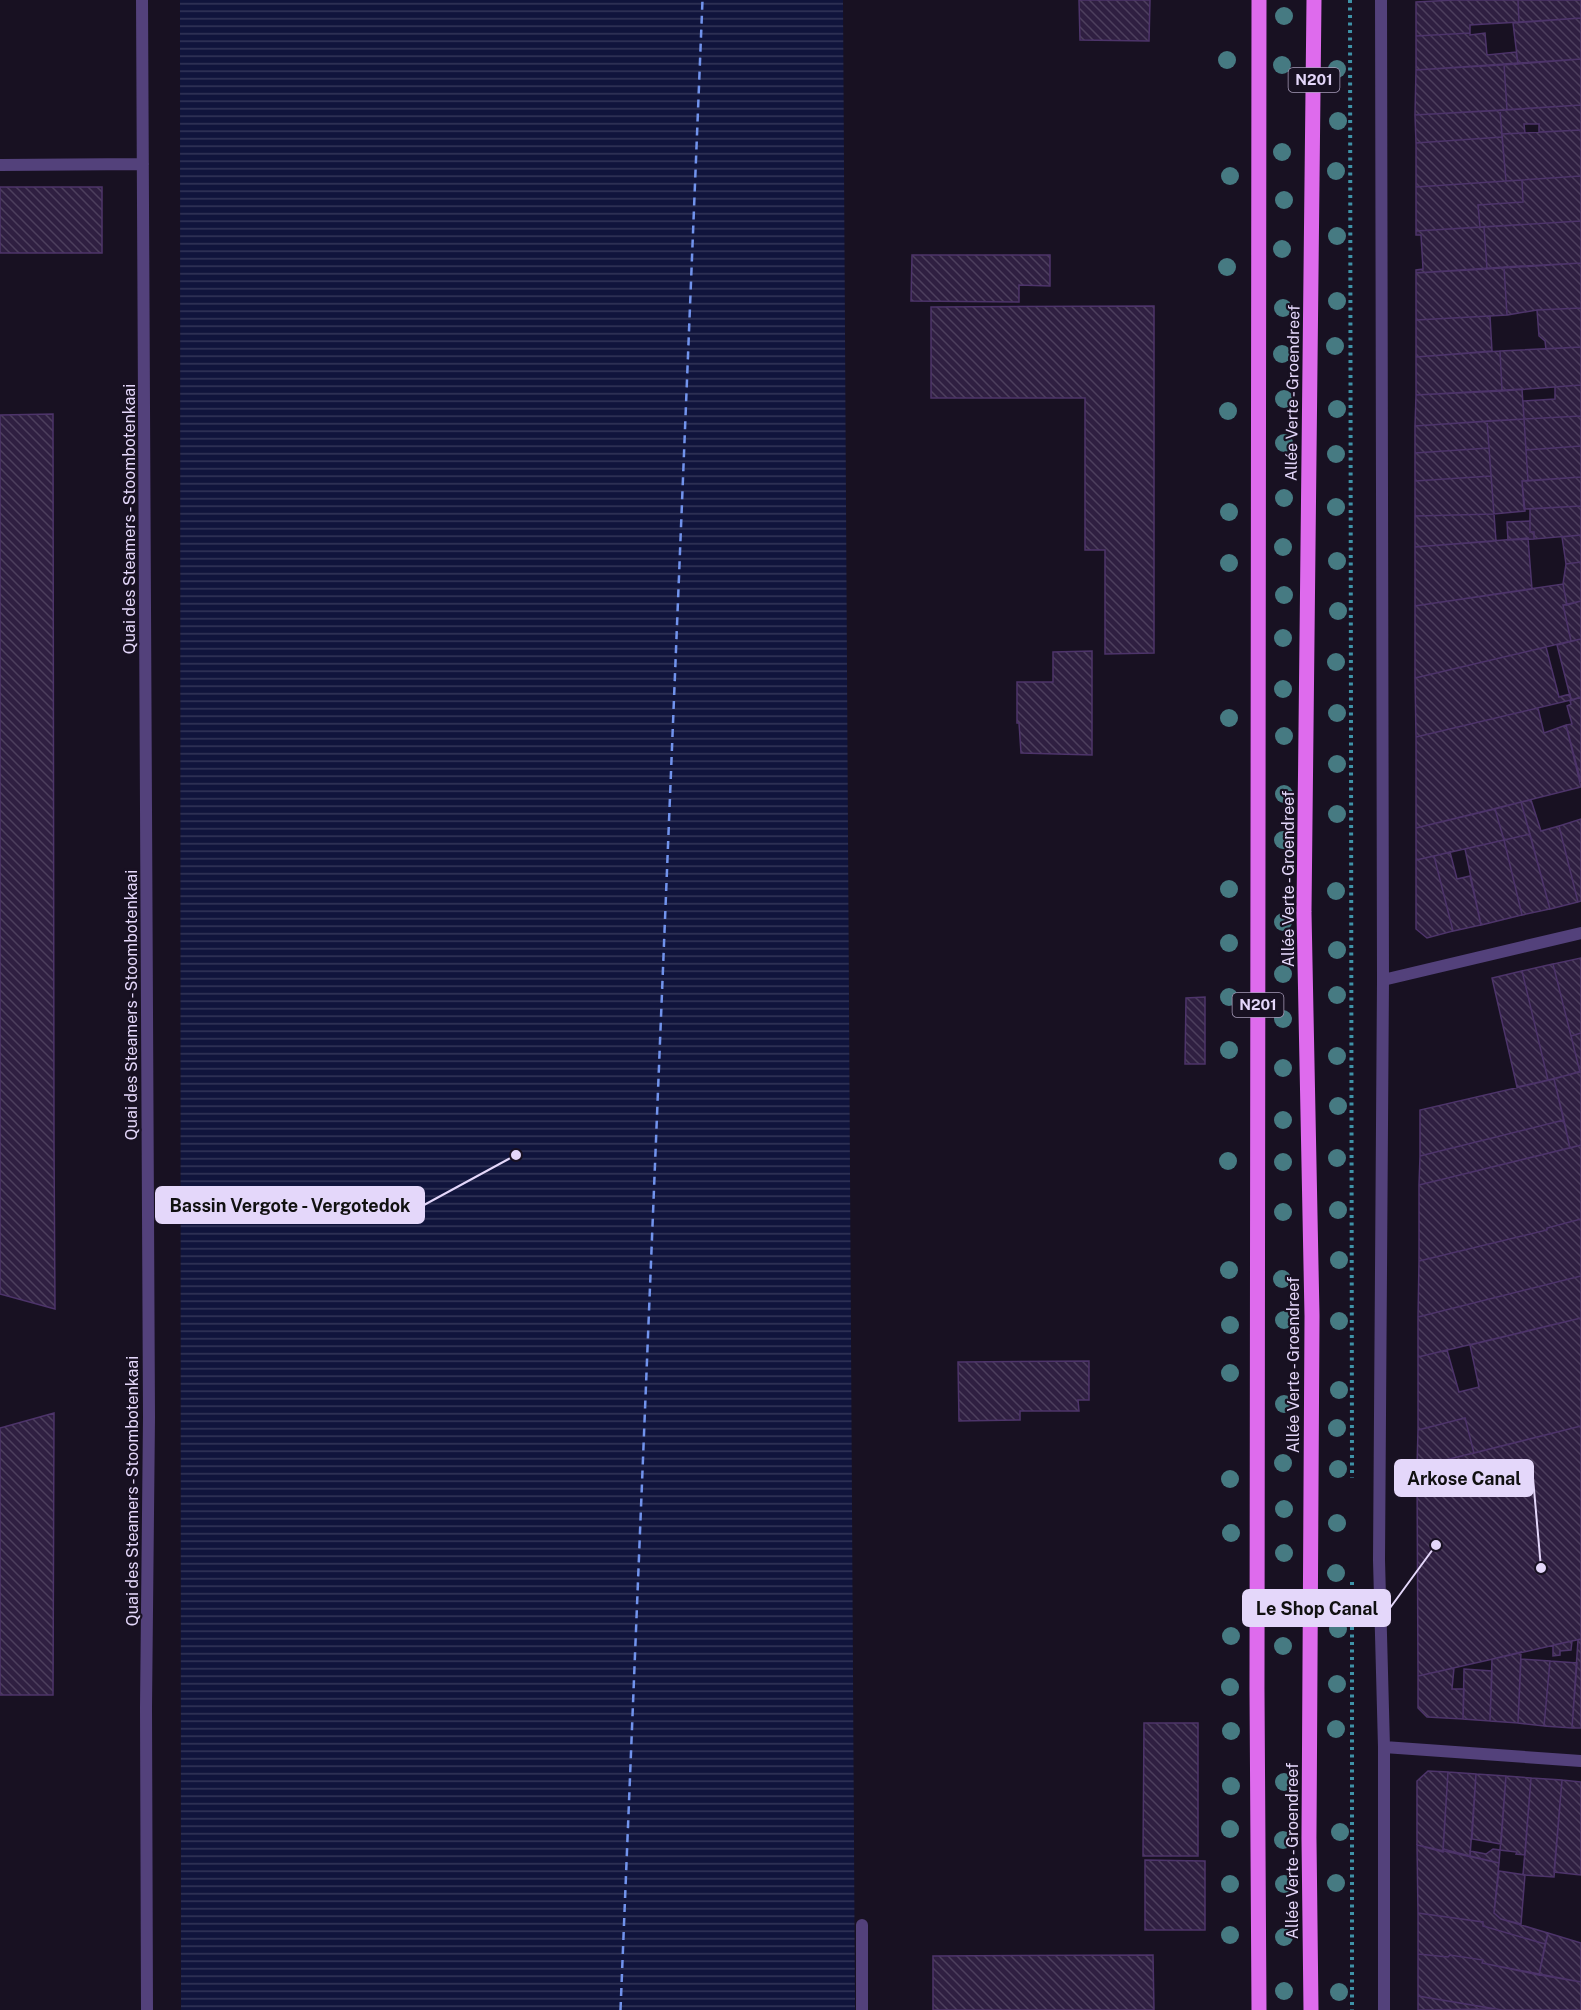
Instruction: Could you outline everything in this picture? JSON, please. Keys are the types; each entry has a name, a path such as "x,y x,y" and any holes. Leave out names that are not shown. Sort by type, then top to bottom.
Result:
{"main road":[{"name":"Allée Verte - Groendreef","path":"1259,0 1257,1654 1259,2010"},
{"name":"Allée Verte - Groendreef","path":"1311,2010 1309,1827 1312,1316 1304,912 1314,0"}],"street":[{"name":"Quai des Steamers - Stoombotenkaai","path":"142,0 149,1405 146,1708 147,2010"},
{"path":"1381,0 1383,980 1379,1560 1384,1747 1384,2010"},
{"path":"0,165 143,164"},
{"path":"1383,980 1581,933"},
{"path":"1384,1747 1581,1761"},
{"path":"862,1925 862,2010"}],"path":[{"path":"1350,0 1352,1479"},
{"path":"1352,1572 1352,2010"}],"shaded area":[{"path":"180,0 843,0 855,2010 181,2010"}],"building":[{"path":"1079,0 1150,0 1149,41 1080,40"},
{"path":"1518,0 1519,22 1470,25 1470,33 1416,36 1416,2"},
{"path":"1518,0 1581,0 1581,18 1519,22"},
{"path":"1581,18 1581,59 1518,64 1513,23"},
{"path":"1470,33 1470,35 1485,33 1487,55 1516,52 1518,64 1416,70 1416,36"},
{"path":"1581,59 1581,105 1507,110 1504,64"},
{"path":"1504,64 1507,110 1415,115 1416,70"},
{"path":"1581,105 1581,130 1539,132 1539,124 1524,124 1525,133 1502,134 1500,110"},
{"path":"1500,110 1502,137 1416,143 1415,115"},
{"path":"1581,130 1581,176 1506,181 1502,134"},
{"path":"1502,137 1506,181 1416,187 1416,143"},
{"path":"1581,176 1581,221 1480,227 1478,205 1523,202 1522,180"},
{"path":"1522,180 1523,202 1478,205 1480,227 1416,231 1416,187"},
{"path":"0,187 102,187 102,253 0,253"},
{"path":"1581,221 1581,263 1487,269 1484,227"},
{"path":"1484,227 1487,269 1416,273 1416,270 1423,269 1421,235 1416,235 1416,231"},
{"path":"912,255 1050,255 1050,286 1019,285 1019,302 911,301"},
{"path":"1581,263 1581,308 1537,310 1507,315 1504,267"},
{"path":"1504,267 1507,315 1416,320 1416,273"},
{"path":"1154,306 1154,653 1105,654 1105,550 1085,550 1085,398 931,398 931,307"},
{"path":"1581,308 1581,347 1546,349 1545,341 1539,336 1537,310"},
{"path":"1490,316 1492,351 1416,357 1416,320"},
{"path":"1581,347 1581,385 1502,391 1500,351"},
{"path":"1500,351 1502,391 1416,395 1416,357"},
{"path":"1581,385 1581,416 1524,419 1523,401 1555,399 1555,387"},
{"path":"1522,389 1524,419 1415,426 1416,395"},
{"path":"53,414 55,1309 0,1294 0,415"},
{"path":"1581,416 1581,446 1526,450 1524,419"},
{"path":"1524,419 1528,481 1522,481 1525,511 1494,514 1487,421"},
{"path":"1487,421 1489,448 1415,453 1415,426"},
{"path":"1581,446 1581,477 1528,481 1526,450"},
{"path":"1489,448 1491,476 1415,481 1415,453"},
{"path":"1491,476 1494,514 1415,516 1415,481"},
{"path":"1581,477 1581,506 1524,509 1522,481"},
{"path":"1581,506 1581,535 1534,539 1534,532 1530,532 1530,509"},
{"path":"1494,514 1496,541 1415,547 1415,516"},
{"path":"1530,521 1530,532 1534,532 1534,539 1508,540 1507,522"},
{"path":"1581,535 1581,562 1566,564 1562,537"},
{"path":"1528,538 1532,589 1415,606 1415,547"},
{"path":"1581,562 1581,601 1567,605 1563,584 1566,564"},
{"path":"1563,584 1567,605 1563,605 1571,641 1415,678 1415,606"},
{"path":"1581,601 1581,639 1571,641 1563,605"},
{"path":"1581,639 1581,697 1571,700 1557,645"},
{"path":"1546,647 1559,697 1570,694 1571,700 1416,737 1415,678"},
{"path":"1092,651 1092,755 1021,753 1019,723 1017,723 1017,682 1053,682 1053,652"},
{"path":"1581,697 1581,782 1566,725 1572,724 1567,706 1571,704 1570,701"},
{"path":"1538,708 1544,733 1566,725 1581,787 1416,828 1416,737"},
{"path":"1531,800 1541,831 1559,826 1578,902 1550,909 1521,802"},
{"path":"1521,802 1530,834 1504,840 1495,809"},
{"path":"1495,809 1504,840 1416,860 1416,828"},
{"path":"1581,819 1581,901 1578,902 1559,826"},
{"path":"1530,834 1550,909 1522,915 1504,840"},
{"path":"1504,840 1522,915 1481,925 1465,849"},
{"path":"1450,852 1457,879 1470,876 1481,925 1453,931 1434,856"},
{"path":"1434,856 1453,931 1427,938 1416,929 1416,860"},
{"path":"1581,958 1581,1033 1571,1036 1553,964"},
{"path":"1553,964 1580,1072 1548,1080 1522,971"},
{"path":"1522,971 1548,1080 1517,1087 1492,978"},
{"path":"1205,997 1205,1064 1185,1064 1186,998"},
{"path":"1581,1033 1581,1071 1580,1072 1571,1036"},
{"path":"1581,1071 1581,1145 1570,1148 1554,1079"},
{"path":"1554,1079 1564,1120 1420,1156 1420,1110"},
{"path":"1564,1120 1570,1148 1419,1185 1420,1156"},
{"path":"1581,1145 1581,1219 1547,1228 1547,1230 1419,1261 1419,1185"},
{"path":"1581,1219 1581,1276 1418,1317 1419,1261 1547,1230 1547,1228"},
{"path":"1581,1276 1581,1318 1418,1357 1418,1317"},
{"path":"1581,1318 1581,1426 1474,1453 1465,1418 1418,1430 1418,1357 1447,1350 1459,1392 1479,1387 1470,1345"},
{"path":"1089,1361 1089,1400 1078,1400 1079,1411 1020,1411 1020,1420 959,1421 958,1362"},
{"path":"54,1413 53,1695 0,1695 0,1428"},
{"path":"1465,1418 1474,1453 1417,1467 1418,1430"},
{"path":"1581,1426 1581,1639 1418,1676 1417,1467"},
{"path":"1581,1639 1581,1728 1572,1728 1578,1640"},
{"path":"1572,1641 1571,1650 1560,1651 1560,1655 1553,1656 1553,1645"},
{"path":"1521,1652 1518,1723 1490,1721 1492,1659"},
{"path":"1521,1659 1550,1661 1544,1726 1518,1723"},
{"path":"1550,1661 1577,1663 1572,1728 1544,1726"},
{"path":"1454,1668 1452,1689 1464,1689 1463,1719 1427,1717 1418,1708 1418,1676"},
{"path":"1464,1669 1492,1671 1490,1721 1463,1719"},
{"path":"1144,1723 1198,1723 1198,1856 1143,1856"},
{"path":"1428,1771 1448,1772 1443,1852 1417,1845 1417,1781"},
{"path":"1448,1772 1476,1774 1470,1856 1443,1849"},
{"path":"1476,1774 1506,1776 1501,1844 1472,1839"},
{"path":"1506,1776 1531,1778 1525,1855 1500,1850"},
{"path":"1531,1778 1562,1780 1554,1877 1523,1875"},
{"path":"1562,1780 1581,1782 1581,1875 1554,1872"},
{"path":"1417,1845 1499,1863 1494,1913 1501,1919 1548,1933 1545,1944 1483,1926 1483,1922 1418,1913"},
{"path":"1493,1849 1500,1850 1499,1863 1470,1856 1470,1851 1486,1854"},
{"path":"1145,1860 1205,1861 1205,1930 1145,1930"},
{"path":"1499,1871 1525,1875 1521,1924 1501,1919 1494,1913"},
{"path":"1418,1913 1483,1922 1483,1926 1545,1944 1539,1975 1482,1963 1483,1960 1450,1955 1448,1957 1418,1954"},
{"path":"1548,1933 1581,1943 1581,1982 1539,1975"},
{"path":"1418,1954 1448,1957 1450,1955 1483,1960 1482,1963 1581,1982 1581,2010 1502,2010 1418,1996"},
{"path":"1153,1955 1154,2010 933,2010 933,1956"},
{"path":"1418,1996 1495,2009 1418,2010"}],"ferry route":[{"path":"620,2010 702,0"},
{"path":"621,2010 703,0"}],"place":[{"name":"Bassin Vergote - Vergotedok","path":"516,1155"},
{"name":"Le Shop Canal","path":"1436,1545"},
{"name":"Arkose Canal","path":"1541,1568"}]}
